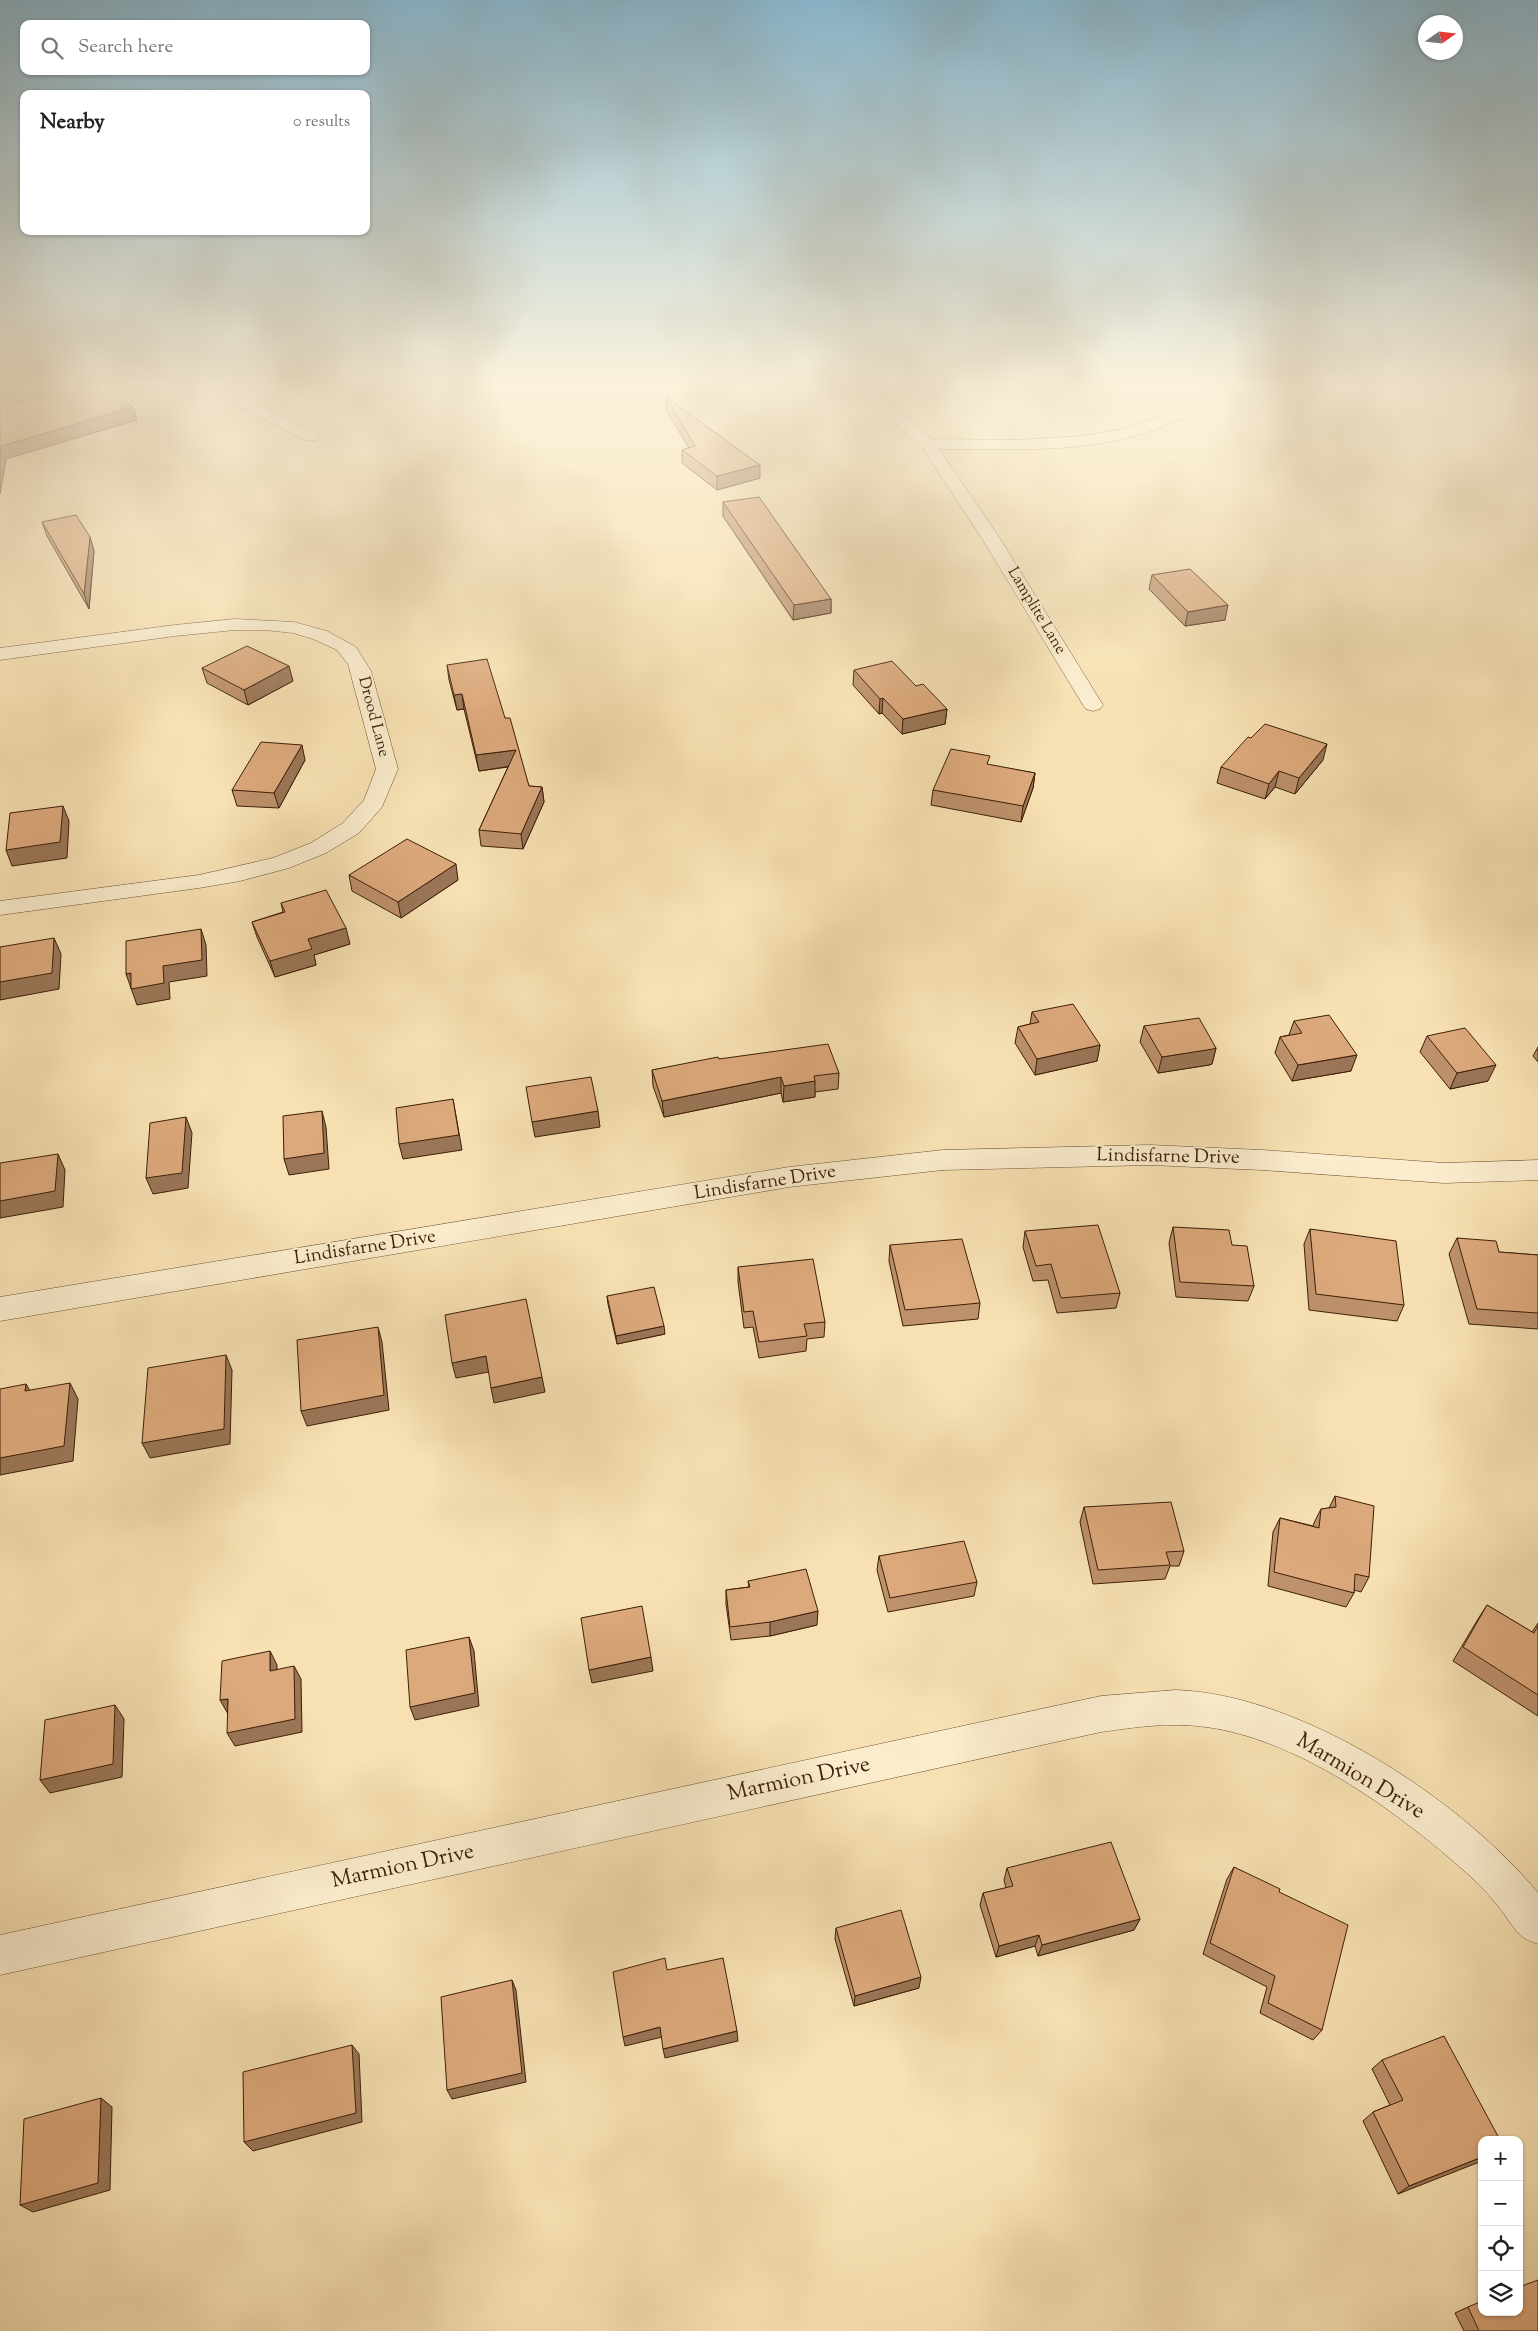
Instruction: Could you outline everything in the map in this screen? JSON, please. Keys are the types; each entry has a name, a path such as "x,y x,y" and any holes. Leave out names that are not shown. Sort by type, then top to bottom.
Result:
{"street":[{"name":"Lamplite Lane","path":"961,494 1093,704"},
{"name":"Drood Lane","path":"0,654 190,628 274,626 317,634 346,647 355,659 361,671 387,769 385,782 378,796 353,825 336,838 298,858 238,874 190,883 0,908"},
{"name":"Lindisfarne Drive","path":"0,1309 789,1178 933,1161 1056,1156 1150,1155 1262,1160 1444,1173 1538,1170"},
{"name":"Marmion Drive","path":"0,1955 1101,1714 1172,1706 1221,1712 1286,1733 1356,1769 1395,1793 1458,1840 1496,1875 1538,1924"}],"building":[{"path":"759,497 831,599 794,605 723,502"},
{"path":"76,515 90,537 84,594 42,522"},
{"path":"1190,569 1228,605 1188,612 1152,575"},
{"path":"247,646 289,666 244,690 202,668"},
{"path":"487,659 505,718 510,718 529,786 542,787 521,834 479,830 516,750 476,755 462,694 454,695 447,665"},
{"path":"892,661 916,686 923,684 947,709 903,719 883,698 880,699 854,670"},
{"path":"1265,724 1327,744 1299,778 1279,771 1269,784 1221,767 1248,737 1251,738"},
{"path":"261,742 302,745 274,793 232,790"},
{"path":"951,749 990,756 987,764 1035,773 1023,806 933,790"},
{"path":"63,806 60,842 6,850 10,813"},
{"path":"407,839 456,864 398,902 349,875"},
{"path":"326,890 346,928 308,939 312,949 270,961 252,922 285,912 281,903"},
{"path":"201,929 202,960 163,966 164,983 131,989 131,973 126,974 126,941"},
{"path":"54,938 52,973 0,982 0,947"},
{"path":"1073,1004 1100,1045 1037,1059 1018,1027 1039,1022 1032,1012"},
{"path":"1329,1015 1357,1055 1298,1065 1280,1037 1302,1033 1294,1021"},
{"path":"1199,1018 1216,1048 1162,1057 1144,1026"},
{"path":"1465,1028 1496,1065 1457,1073 1427,1036"},
{"path":"828,1044 839,1073 814,1076 815,1081 784,1086 781,1077 662,1101 652,1070 718,1057 719,1059"},
{"path":"591,1077 598,1111 532,1122 526,1087"},
{"path":"453,1099 459,1135 399,1144 396,1108"},
{"path":"322,1111 324,1153 284,1159 283,1116"},
{"path":"186,1117 182,1173 146,1178 150,1123"},
{"path":"58,1154 55,1191 0,1201 0,1163"},
{"path":"1098,1225 1120,1293 1061,1298 1051,1264 1036,1266 1025,1231"},
{"path":"1173,1227 1229,1230 1232,1245 1247,1246 1254,1286 1180,1282"},
{"path":"1310,1229 1396,1241 1404,1305 1316,1294"},
{"path":"1457,1238 1496,1241 1499,1252 1538,1255 1538,1313 1477,1309"},
{"path":"962,1239 980,1303 905,1310 890,1245"},
{"path":"813,1259 825,1322 804,1324 807,1336 759,1342 753,1311 744,1312 738,1267"},
{"path":"654,1287 664,1326 616,1336 607,1296"},
{"path":"526,1299 542,1377 491,1388 486,1356 452,1363 445,1315"},
{"path":"378,1327 384,1395 301,1411 297,1340"},
{"path":"226,1355 224,1429 142,1443 148,1368"},
{"path":"70,1383 64,1446 0,1458 0,1389 26,1384 25,1391"},
{"path":"1335,1496 1374,1506 1369,1577 1355,1574 1354,1593 1274,1572 1280,1518 1319,1528 1321,1509 1336,1507"},
{"path":"1171,1502 1184,1551 1166,1552 1170,1565 1098,1570 1084,1507"},
{"path":"964,1541 977,1582 890,1598 879,1556"},
{"path":"806,1569 818,1611 770,1622 730,1627 726,1590 750,1587 748,1581"},
{"path":"1487,1605 1534,1633 1538,1626 1538,1695 1463,1647"},
{"path":"642,1606 651,1657 589,1670 581,1618"},
{"path":"469,1637 475,1693 410,1707 406,1650"},
{"path":"270,1651 270,1671 294,1666 295,1719 227,1733 228,1699 220,1700 222,1661"},
{"path":"115,1705 113,1764 40,1780 45,1720"},
{"path":"1111,1842 1140,1919 1042,1945 1039,1935 999,1946 983,1893 1013,1886 1007,1868"},
{"path":"1234,1867 1280,1889 1279,1892 1348,1925 1322,2030 1268,2003 1275,1976 1210,1943"},
{"path":"901,1910 921,1977 855,1996 836,1928"},
{"path":"665,1958 667,1970 723,1958 737,2031 663,2049 660,2027 623,2037 613,1972"},
{"path":"512,1980 522,2073 447,2090 441,1997"},
{"path":"1444,2036 1498,2136 1478,2136 1478,2159 1409,2186 1373,2112 1403,2100 1382,2060"},
{"path":"352,2045 356,2113 244,2142 243,2072"},
{"path":"101,2098 98,2183 20,2205 24,2119"},
{"path":"1538,2280 1538,2331 1479,2331 1468,2307 1478,2303 1478,2316 1523,2316 1523,2286"}]}
